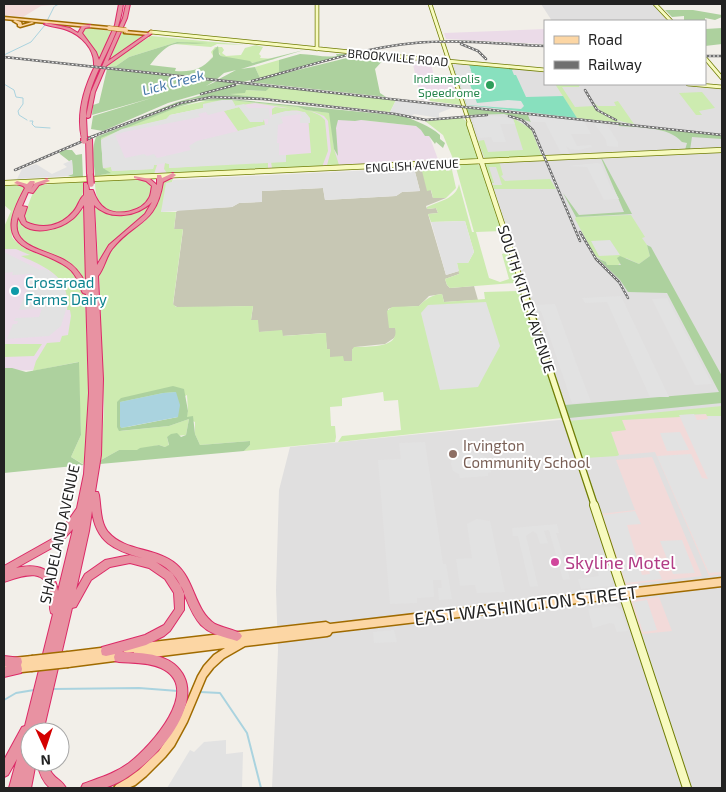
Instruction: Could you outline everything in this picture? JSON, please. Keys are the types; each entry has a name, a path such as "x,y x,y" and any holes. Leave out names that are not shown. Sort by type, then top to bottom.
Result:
{"highway":[{"path":"31,186 21,217 26,224 40,228 57,225 73,217 82,205 88,187 84,105 94,74 119,18 122,4"},
{"path":"86,139 89,106 125,18 128,4"},
{"path":"42,23 69,29 84,38"},
{"path":"86,27 80,33 96,56 94,74"},
{"path":"101,73 110,61 150,34"},
{"path":"136,177 158,181 173,176"},
{"path":"17,182 31,186 47,181"},
{"path":"88,187 100,207 111,212 122,213 133,211 152,200 158,181"},
{"path":"95,278 102,259 112,245 152,211 156,202 158,181"},
{"path":"31,186 13,221 12,229 14,236 26,246 56,258 73,268 82,281 90,306"},
{"name":"SHADELAND AVENUE","path":"15,788 63,631 94,488 100,404 95,278 88,187"},
{"name":"SHADELAND AVENUE","path":"38,722 51,637 74,546 88,474 93,412 88,187"},
{"path":"94,488 98,519 106,537 119,546 151,555 168,564 184,579 205,622 211,627 237,636"},
{"path":"4,571 40,553 59,539 72,524 84,500"},
{"path":"63,631 80,587 88,576 100,566 116,560 128,559 145,562 159,568 171,578 180,593 180,604 174,619 167,628 150,638 106,651"},
{"path":"4,578 20,571 31,570 42,572 51,580 55,600 51,637"},
{"path":"87,788 112,780 145,757 167,732 180,704 181,683 171,668 156,661 119,657"},
{"path":"4,662 17,665"},
{"path":"4,671 17,665"},
{"path":"39,711 41,722"},
{"path":"4,772 39,711"},
{"path":"25,788 29,772"},
{"path":"45,772 52,783 60,788"}],"main road":[{"name":"BROOKVILLE ROAD","path":"4,19 150,34"},
{"name":"BROOKVILLE ROAD","path":"4,19 20,23 20,26 42,23"},
{"name":"EAST WASHINGTON STREET","path":"17,665 68,659 106,651 326,626 330,628 722,582"},
{"name":"EAST WASHINGTON STREET","path":"68,659 119,657 327,632 330,628"},
{"path":"118,788 141,774 168,747 183,723 203,676 212,663 223,654 248,641"}],"street":[{"path":"317,4 317,49"},
{"name":"SOUTH KITLEY AVENUE","path":"430,4 687,788"},
{"path":"656,4 670,20"},
{"name":"BROOKVILLE ROAD","path":"150,34 544,70"},
{"path":"706,59 722,78"},
{"path":"699,85 722,87"},
{"name":"ENGLISH AVENUE","path":"173,176 722,150"},
{"path":"47,181 136,177 158,181"},
{"path":"4,183 17,182"}],"shaded area":[{"path":"4,4 63,4 41,6 23,17 4,15"},
{"path":"541,4 653,4 667,20 551,20"},
{"path":"544,29 544,44 446,39 444,33"},
{"path":"412,60 431,64 434,76 450,75 456,89 427,93 430,101 421,100"},
{"path":"456,63 544,71 544,85 681,85 722,89 722,788 272,788 278,650 276,590 279,490 290,447 569,419 452,66"},
{"path":"454,65 469,65 471,70 467,71 471,71 473,76 468,79 477,103 508,100 521,101 524,106 521,109 467,105 455,70"},
{"path":"230,100 298,107 338,120 361,120 416,126 429,135 439,162 110,176 103,168 101,138"},
{"path":"232,100 234,106 244,104 248,108 269,108 270,119 272,115 286,111 305,112 310,118 310,123 300,123 300,118 302,118 300,114 281,117 283,123 278,125 277,143 279,143 279,155 286,155 286,162 169,168 169,164 166,163 154,165 153,169 112,171 111,167 103,168 101,140 104,138 122,129 166,119 170,115 203,108 203,104","holes":["239,107 250,122 263,122 264,119 268,119 268,124 197,141 189,146 191,150 157,158 154,154 125,158 115,135 200,117 198,114 206,112 208,115"]},
{"path":"396,100 454,107 439,113 439,118 414,114 412,116 390,112"},
{"path":"528,115 550,117 554,121 553,118 584,121 591,134 571,134 577,146 591,145 592,147 578,150 570,149 566,146 569,153 561,153 545,122 531,122"},
{"path":"494,116 512,118 515,124 500,124 506,142 493,142 491,137 479,138 472,117"},
{"path":"594,123 607,125 618,142 618,147 607,146 606,140"},
{"path":"72,160 73,174 17,179 22,169 36,164 52,174 67,167 63,164"},
{"path":"601,164 612,190 614,190 619,199 604,200 587,167 567,166"},
{"path":"451,166 452,170 425,170 433,198 446,198 426,206 427,209 436,208 438,213 428,214 446,275 459,271 459,274 445,279 447,285 450,288 474,286 478,300 444,302 442,294 429,296 419,306 388,309 390,328 395,327 397,333 394,338 385,344 355,347 352,350 352,361 343,361 330,357 325,333 282,336 282,331 259,332 251,320 253,306 179,308 173,305 183,230 174,230 176,212 179,210 232,207 239,203 261,202 262,191 323,188 325,200 396,196 402,192 420,191 414,168"},
{"path":"414,168 420,191 402,192 396,196 325,200 323,188 262,191 262,202 239,203 232,207 161,212 166,183 173,180"},
{"path":"465,221 474,252 468,263 457,263 459,271 446,275 431,222"},
{"path":"610,240 620,255 599,256 591,241"},
{"path":"4,245 15,245 56,268 70,281 77,361 34,370 4,371"},
{"path":"4,252 40,270 46,269 62,281 68,303 61,326 49,336 7,339 13,324 17,324 18,321 14,321 16,318 39,317 42,308 19,310 33,274 12,275 13,272 4,273"},
{"path":"621,296 669,397 650,397 607,302 585,303 582,298"},
{"path":"667,298 712,384 695,385 652,299"},
{"path":"486,302 500,346 478,387 440,390 421,313 428,305"},
{"path":"555,304 591,402 572,403 541,311 536,311 534,305"},
{"path":"694,414 697,420 708,419 707,416 722,416 722,572 709,573 657,456 691,454 702,478 708,479 679,415"},
{"path":"706,414 708,416 722,416 722,574 709,576 655,452 619,455 611,432 614,431 622,420"},
{"path":"680,432 689,450 667,451 660,433"},
{"path":"425,442 443,564 446,564 452,599 439,600 438,588 442,588 441,580 433,580 434,597 417,598 417,603 390,604 378,460 401,459 399,443"},
{"path":"477,452 488,459 491,472 488,473 488,476 460,478 459,474 453,471 452,458 456,460 460,456 456,453"},
{"path":"652,457 702,576 624,585 600,514 635,510 616,460"},
{"path":"635,511 641,524 627,525 642,575 650,574 649,570 658,570 662,579 626,583 603,515"},
{"path":"477,519 490,521 505,592 477,593 475,585 460,586 456,559 472,558 467,524"},
{"path":"557,524 559,533 556,533 570,579 563,580 549,530 544,531 548,543 540,544 537,534 533,531 526,536 538,586 530,587 518,536 513,536 512,528"},
{"path":"682,540 695,573 673,574 660,541"},
{"path":"608,562 613,580 610,586 581,589 578,579 599,576 595,563"},
{"path":"659,597 672,631 642,634 630,600"},
{"path":"647,600 657,630 643,632 633,602"},
{"path":"615,606 621,610 628,631 617,632 614,624 610,623 593,628 588,609"},
{"path":"394,630 397,642 374,643 373,632"},
{"path":"226,740 226,754 243,752 242,788 167,788 190,750 194,752 204,742"}],"green space":[{"path":"665,10 693,10 722,15 722,17 715,20 705,18 705,20 684,20 684,16 672,17"},
{"path":"85,28 111,31 98,63 94,49 82,34"},
{"path":"722,28 722,44 706,46 706,29"},
{"path":"121,32 147,35 109,62"},
{"path":"151,36 245,45 217,44 211,47 174,44 187,42 177,42 129,57 116,66 107,67 114,59"},
{"path":"177,42 208,43 175,44 169,46 150,65 176,68 175,71 196,69 213,57 213,51 218,46 221,56 250,61 252,63 304,50 241,69 255,67 260,78 243,82 219,79 236,70 224,73 217,79 108,67 116,66 129,57"},
{"path":"256,45 263,47 259,54 260,58 275,59 251,63 221,56 218,51 204,66 213,56 211,52 215,47 222,47 224,50 222,53 226,56 241,55 245,48"},
{"path":"300,54 328,57 337,56 336,54 353,54 279,73 279,60"},
{"path":"359,55 386,57 375,69 380,93 386,97 249,82"},
{"path":"279,60 279,73 260,78 255,67"},
{"name":"Indianapolis Speedrome","path":"469,65 514,69 512,70 514,75 516,75 526,97 563,96 577,118 467,105 455,70 471,71"},
{"path":"107,69 216,80 206,86 217,81 238,83 168,103 103,131 91,129 93,116 155,97 92,115 93,105 99,103"},
{"path":"241,84 270,87 266,91 246,90 245,93 230,94 281,100 221,96 192,99 135,119 177,102"},
{"path":"556,85 580,85 579,87 562,87 575,107 594,106 604,115 622,123 577,118"},
{"path":"269,86 396,100 390,112 229,94 246,90 266,91"},
{"path":"456,89 461,105 430,101 427,92"},
{"path":"702,92 715,108 699,111 702,115 696,115 679,93"},
{"path":"219,98 404,116 432,129 440,135 440,139 445,143 443,148 436,142 435,144 429,136 425,136 416,126 361,120 338,120 336,128 338,156 334,149 329,113 298,107 230,100 199,101 178,107 101,138 103,168 111,173 95,176 93,151 96,137 186,102"},
{"path":"210,100 231,100 204,105 204,108 170,115 167,119 122,130 101,140 101,138 111,133 178,107"},
{"path":"232,100 298,107 330,113 334,149 339,165 327,165 331,151 328,121 324,116 314,112 255,103 235,106"},
{"path":"618,101 634,124 611,117 601,111 593,102 598,106 616,106 614,102"},
{"path":"239,107 250,121 264,120 265,125 238,131 224,111"},
{"path":"275,107 309,111 321,116 325,120 328,151 322,167 272,168 271,162 286,162 286,155 311,153 308,116 296,110 272,115 272,109"},
{"path":"466,108 528,115 531,122 504,114 468,115"},
{"path":"461,117 466,121 478,158 476,160 454,161 443,135 425,121"},
{"path":"513,118 531,129 543,159 485,159 478,141 484,140 488,152 523,150"},
{"path":"618,124 722,135 722,139 692,137 690,150 685,150 687,143 682,142 669,133 661,130 619,126"},
{"path":"72,150 76,155 82,154 83,178 67,176 73,174 72,160 69,161 60,154 59,152"},
{"path":"601,158 632,214 576,217 563,193 579,215 624,212"},
{"path":"268,162 268,168 265,169 167,173 164,169 165,163 169,164 169,168"},
{"path":"497,162 500,164 503,175 501,176 505,181 550,179 556,189 494,189 493,185 502,185 496,167 489,167 494,183 491,183 485,165"},
{"path":"476,163 481,167 502,231 476,232 489,278 500,282 509,279 502,254 505,253 501,234 517,279 514,283 450,288 445,279 459,274 457,263 468,263 474,252 465,221 431,222 428,214 438,213 436,208 427,209 427,207 451,196 459,184 472,232 474,232 455,164"},
{"path":"154,165 157,165 154,174 95,176 110,173 103,168 111,167 112,171 153,169"},
{"path":"446,169 446,171 452,170 456,188 446,198 433,198 431,190 427,191 422,171"},
{"path":"173,179 161,212 176,212 174,229 183,229 173,304 176,307 253,306 251,320 258,320 259,332 282,330 283,336 326,333 327,349 330,349 330,357 343,356 344,361 352,361 352,350 354,347 382,345 393,340 395,328 389,328 387,311 392,307 419,306 429,298 442,294 444,302 485,299 484,292 519,291 522,295 562,418 338,442 342,436 401,430 398,400 384,401 383,392 342,398 342,406 330,407 331,426 335,426 335,442 244,451 250,445 250,441 200,445 195,434 195,422 189,419 186,435 167,437 169,446 159,445 138,450 119,450 101,460 104,408 99,273 106,255 119,240 145,221 156,207 163,181","holes":["187,395 188,411 186,418 189,419 169,426 120,431"]},
{"path":"95,181 148,181 152,186 149,199 138,209 125,212 111,211 101,204 98,199"},
{"path":"83,182 82,196 78,209 67,220 52,226 43,227 29,223 23,218 34,190 39,185"},
{"path":"20,185 26,187 11,220 12,237 31,251 52,258 71,270 79,280 85,295 89,400 85,465 71,457 81,435 78,362 33,371 36,361 47,343 60,342 62,336 68,335 71,316 70,310 67,310 65,289 61,281 48,269 21,256 30,255 16,249 4,249 4,227 11,211 4,205 4,186"},
{"path":"154,199 152,210 117,239 98,261 95,204 112,212 125,213 139,208"},
{"path":"22,205 19,216 31,228 62,225 83,209 87,282 85,283 70,265 62,260 19,240 15,220"},
{"path":"631,215 645,237 642,238 647,245 650,256 639,264 626,258 617,266 607,265 606,262 595,256 575,219 576,217"},
{"path":"647,245 651,247 722,376 722,403 569,418 565,405 719,392 667,293 628,292 620,280 597,258 606,262 607,265 621,265 617,258 620,256 639,264 650,256"},
{"path":"4,344 42,344 34,356 4,357"},
{"path":"79,362 81,435 71,457 84,465 4,473 4,368 26,372"},
{"path":"173,386 184,389 188,411 187,417 193,416 195,434 200,445 250,441 250,445 244,451 100,464 101,460 119,450 137,450 159,445 165,447 169,445 167,437 171,434 177,433 181,437 186,435 189,419 169,426 119,431 117,427 117,402 121,398","holes":["175,392 178,417 122,428 120,426 120,402"]},
{"path":"722,406 722,416 707,416 706,414 680,415 680,417 622,420 626,430 611,432 619,455 617,456 582,457 569,422 569,421"}],"water":[{"path":"176,392 180,405 178,417 121,428 120,402"}],"waterway":[{"path":"55,6 59,4"},
{"path":"47,21 54,7"},
{"path":"4,55 31,42 45,25"},
{"path":"4,84 14,90 16,97 23,98 23,104 18,111 19,115 27,120"},
{"path":"30,121 33,121 32,124 35,127 50,128"},
{"path":"54,689 139,688 178,691"},
{"path":"4,700 16,693 34,690"},
{"path":"200,692 220,693 247,733 261,788"}],"railway":[{"path":"252,81 394,45 464,42 544,46"},
{"path":"461,44 478,51 486,59"},
{"path":"706,56 722,56"},
{"path":"4,57 722,135"},
{"path":"201,94 235,85"},
{"path":"585,90 597,110 616,120"},
{"path":"91,137 181,103 212,97 263,99 395,114 426,120 487,115"},
{"path":"509,116 522,120 533,130 580,241"},
{"path":"15,170 97,135"},
{"path":"580,232 596,259 619,282 628,298"}],"place":[{"name":"Indianapolis Speedrome","path":"490,85"},
{"name":"Crossroad Farms Dairy","path":"15,291"},
{"name":"Irvington Community School","path":"453,454"},
{"name":"Skyline Motel","path":"555,562"}],"water label":[{"name":"Lick Creek","path":"173,82"}]}
